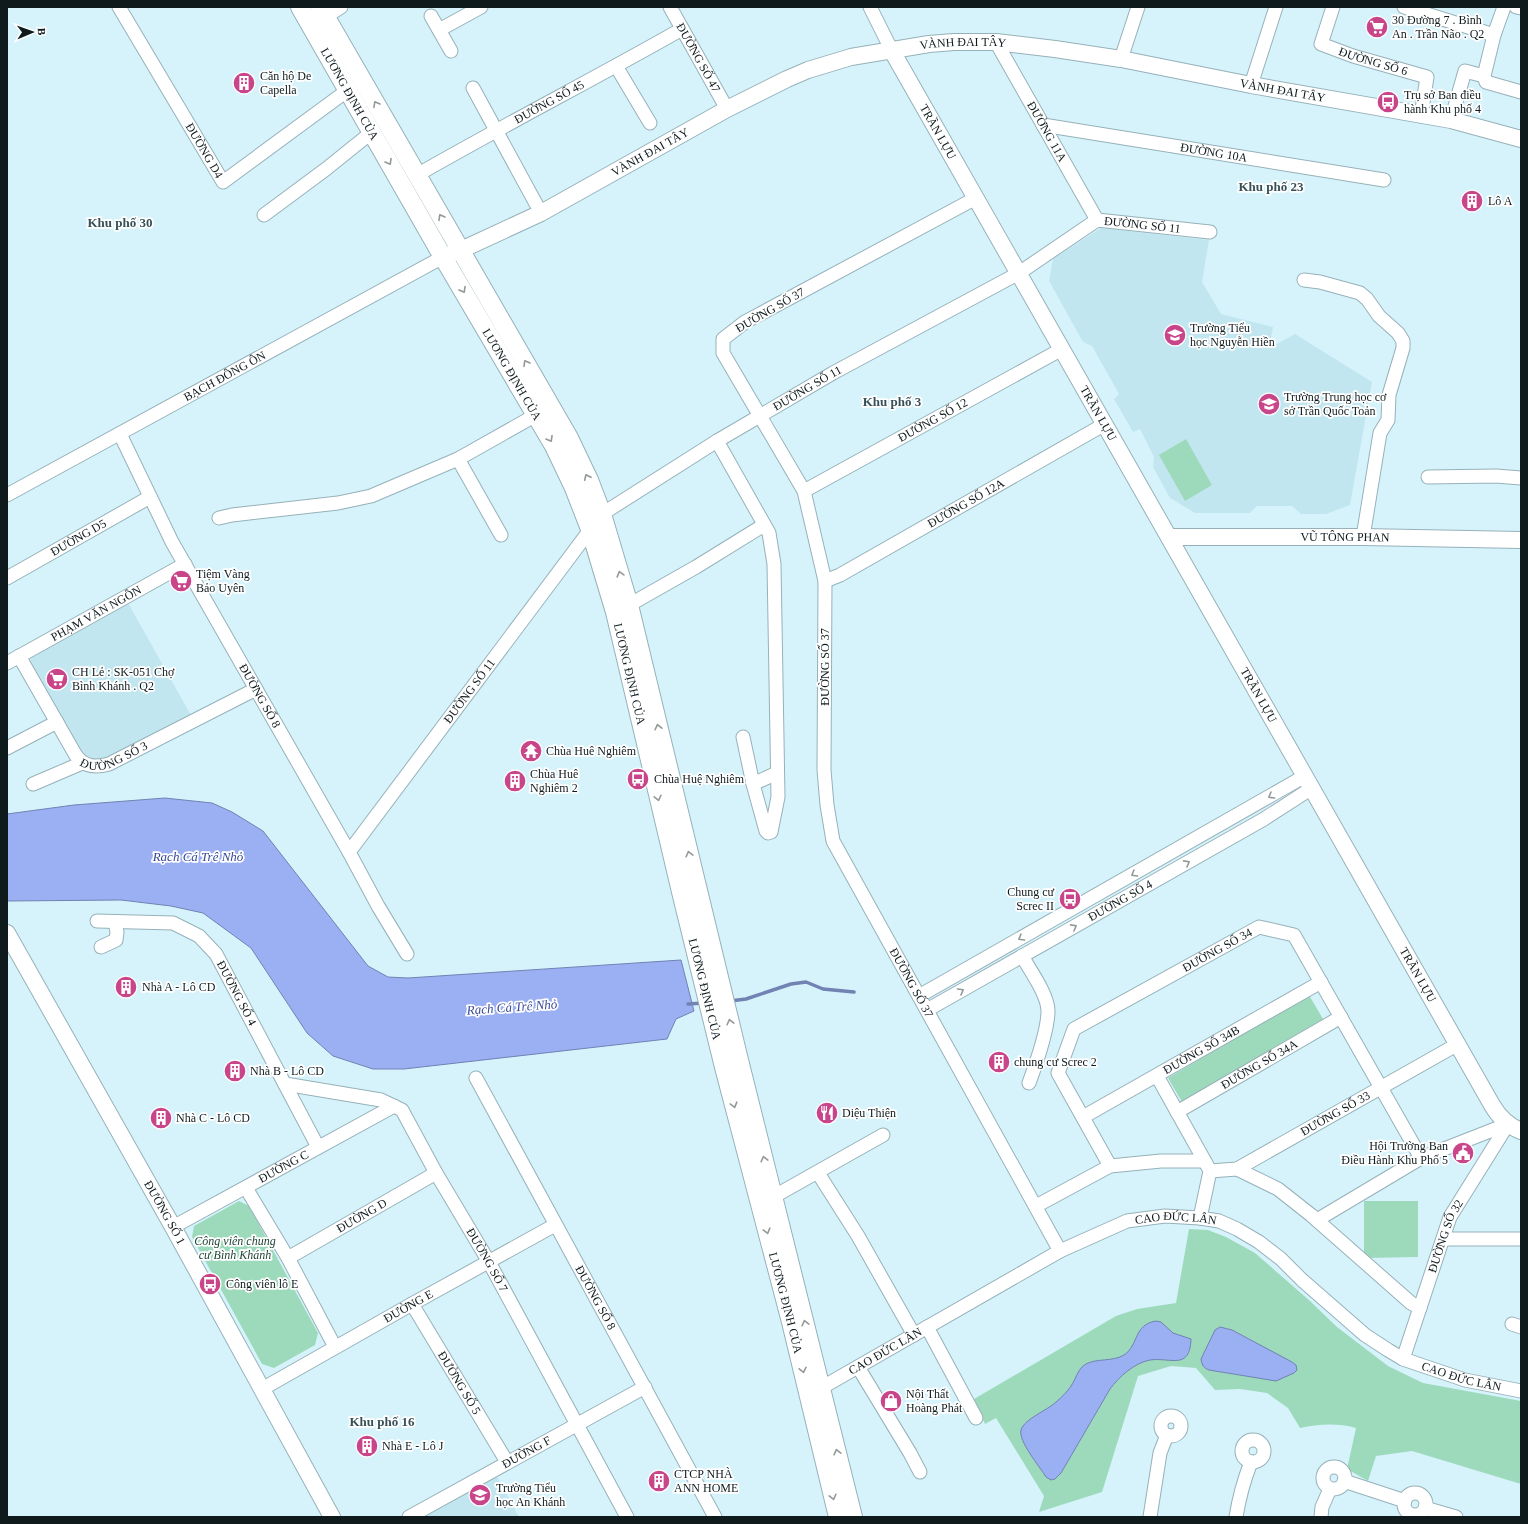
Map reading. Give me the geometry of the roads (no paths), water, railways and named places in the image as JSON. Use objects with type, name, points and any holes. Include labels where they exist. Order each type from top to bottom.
[{"type":"main road","name":"LƯƠNG ĐỊNH CỦA","points":[[300,7],[319,17],[417,175],[569,438],[589,480],[602,514],[629,605],[690,894]]},
{"type":"main road","name":"LƯƠNG ĐỊNH CỦA","points":[[319,17],[348,90],[443,257],[554,446],[574,488],[590,530],[615,612],[690,894],[732,1064],[791,1322],[838,1517]]},
{"type":"main road","name":"LƯƠNG ĐỊNH CỦA","points":[[732,1064],[774,1197],[853,1517]]},
{"type":"street","name":"ĐƯỜNG D4","points":[[119,7],[223,182],[348,90]]},
{"type":"street","points":[[319,17],[341,7]]},
{"type":"street","points":[[439,30],[482,7]]},
{"type":"street","name":"ĐƯỜNG SỐ 47","points":[[670,7],[727,109]]},
{"type":"street","points":[[870,7],[892,51]]},
{"type":"street","points":[[1121,59],[1138,7]]},
{"type":"street","points":[[1251,84],[1276,7]]},
{"type":"street","name":"ĐƯỜNG SỐ 6","points":[[1333,7],[1321,44],[1353,56],[1427,77],[1421,116]]},
{"type":"street","points":[[1404,7],[1494,35]]},
{"type":"street","points":[[1504,7],[1494,35],[1484,76],[1486,82],[1521,92]]},
{"type":"street","points":[[1516,7],[1521,8]]},
{"type":"street","points":[[431,16],[451,51]]},
{"type":"street","name":"ĐƯỜNG SỐ 45","points":[[417,175],[496,130],[682,29]]},
{"type":"street","name":"VÀNH ĐAI TÂY","points":[[443,257],[541,212],[727,109],[808,70],[857,56],[930,44],[954,42],[996,42],[1055,48],[1121,59],[1421,116],[1451,120],[1521,139]]},
{"type":"street","name":"ĐƯỜNG 11A","points":[[996,42],[1097,220]]},
{"type":"street","name":"TRẦN LỰU","points":[[892,51],[1496,1112],[1514,1128]]},
{"type":"street","points":[[616,66],[650,123]]},
{"type":"street","points":[[1451,120],[1464,71],[1484,76]]},
{"type":"street","points":[[473,88],[541,212]]},
{"type":"street","name":"ĐƯỜNG 10A","points":[[1043,125],[1384,180]]},
{"type":"street","points":[[264,215],[326,169],[372,132]]},
{"type":"street","name":"ĐƯỜNG SỐ 37","points":[[976,198],[745,322],[723,339],[722,353],[804,492],[825,581],[824,770],[827,805],[833,841],[1060,1251]]},
{"type":"street","name":"ĐƯỜNG SỐ 11","points":[[349,852],[602,514],[717,441],[833,373],[1019,273],[1097,220],[1210,232]]},
{"type":"street","name":"BẠCH ĐÔNG ÔN","points":[[7,495],[443,257]]},
{"type":"street","points":[[1304,280],[1320,282],[1360,293],[1367,299],[1379,316],[1398,333],[1403,341],[1403,348],[1389,395],[1388,420],[1380,433],[1363,537]]},
{"type":"street","name":"ĐƯỜNG SỐ 12","points":[[804,492],[1062,349]]},
{"type":"street","points":[[219,518],[232,515],[338,503],[371,496],[458,459],[536,415]]},
{"type":"street","name":"ĐƯỜNG SỐ 12A","points":[[825,581],[840,574],[1105,424]]},
{"type":"street","name":"ĐƯỜNG SỐ 8","points":[[120,434],[172,542],[349,852],[378,906],[407,954]]},
{"type":"street","points":[[717,441],[769,533],[774,564],[778,797],[770,833],[766,831],[753,784],[743,737]]},
{"type":"street","points":[[458,459],[501,535]]},
{"type":"street","points":[[1428,477],[1496,476],[1521,478]]},
{"type":"street","name":"ĐƯỜNG D5","points":[[7,578],[150,497]]},
{"type":"street","points":[[629,605],[696,567],[764,525]]},
{"type":"street","name":"VŨ TÔNG PHAN","points":[[1169,537],[1363,537],[1521,540]]},
{"type":"street","name":"PHẠM VĂN NGÔN","points":[[7,663],[185,564]]},
{"type":"street","name":"ĐƯỜNG SỐ 3","points":[[19,656],[75,754],[82,763],[95,767],[108,764],[256,689]]},
{"type":"street","points":[[7,748],[57,722]]},
{"type":"street","points":[[33,784],[82,763]]},
{"type":"street","points":[[753,784],[778,773]]},
{"type":"street","name":"ĐƯỜNG SỐ 4","points":[[927,1010],[1264,818],[1309,782]]},
{"type":"street","name":"ĐƯỜNG SỐ 4","points":[[919,996],[1309,782]]},
{"type":"street","name":"ĐƯỜNG SỐ 4","points":[[97,921],[174,923],[199,936],[216,954],[318,1147]]},
{"type":"street","points":[[101,947],[116,940],[117,932],[115,922]]},
{"type":"street","name":"ĐƯỜNG SỐ 34","points":[[1110,1166],[1058,1073],[1074,1029],[1259,927],[1294,936],[1422,1158]]},
{"type":"street","name":"ĐƯỜNG SỐ 1","points":[[7,933],[172,1227],[332,1517]]},
{"type":"street","points":[[1022,956],[1044,996],[1048,1011],[1046,1028],[1029,1083]]},
{"type":"street","name":"ĐƯỜNG SỐ 34B","points":[[1082,1118],[1321,982]]},
{"type":"street","name":"ĐƯỜNG SỐ 34A","points":[[1177,1112],[1341,1017]]},
{"type":"street","name":"ĐƯỜNG SỐ 33","points":[[1110,1166],[1161,1161],[1238,1169],[1458,1044]]},
{"type":"street","points":[[1157,1076],[1207,1166],[1200,1218]]},
{"type":"street","name":"ĐƯỜNG SỐ 8","points":[[476,1078],[715,1517]]},
{"type":"street","name":"ĐƯỜNG SỐ 7","points":[[285,1084],[381,1100],[402,1110],[436,1173],[489,1262],[627,1517]]},
{"type":"street","name":"ĐƯỜNG C","points":[[172,1227],[394,1106]]},
{"type":"street","points":[[1317,1220],[1422,1158],[1514,1128]]},
{"type":"street","name":"ĐƯỜNG SỐ 32","points":[[1403,1358],[1450,1217],[1514,1128]]},
{"type":"street","points":[[774,1197],[884,1135]]},
{"type":"street","points":[[1036,1206],[1110,1166]]},
{"type":"street","points":[[1238,1169],[1278,1189],[1317,1220],[1411,1303],[1420,1308]]},
{"type":"street","name":"ĐƯỜNG D","points":[[288,1258],[436,1173]]},
{"type":"street","points":[[818,1173],[858,1236],[914,1335]]},
{"type":"street","points":[[246,1188],[288,1258],[335,1347]]},
{"type":"street","name":"CAO ĐỨC LÂN","points":[[821,1388],[1060,1251],[1127,1221],[1165,1216],[1200,1218],[1219,1221],[1237,1229],[1259,1242],[1281,1259],[1302,1280],[1365,1334],[1388,1350],[1403,1358],[1465,1380],[1521,1391]]},
{"type":"street","name":"ĐƯỜNG E","points":[[262,1389],[555,1225]]},
{"type":"street","points":[[1443,1239],[1521,1239]]},
{"type":"street","name":"ĐƯỜNG SỐ 5","points":[[412,1304],[507,1462]]},
{"type":"street","points":[[1521,1324],[1512,1324],[1521,1327]]},
{"type":"street","points":[[927,1327],[976,1418]]},
{"type":"street","points":[[858,1367],[920,1472]]},
{"type":"street","name":"ĐƯỜNG F","points":[[409,1517],[644,1387]]},
{"type":"street","points":[[1150,1517],[1160,1453],[1167,1435]]},
{"type":"street","points":[[1236,1517],[1244,1478],[1251,1462]]},
{"type":"street","points":[[1335,1467],[1339,1468],[1344,1474],[1344,1481],[1343,1485],[1337,1489],[1330,1489],[1324,1484],[1322,1477],[1328,1468],[1335,1467]]},
{"type":"street","points":[[1344,1481],[1404,1501]]},
{"type":"street","points":[[1321,1517],[1322,1506],[1330,1489]]},
{"type":"street","points":[[1418,1494],[1424,1498],[1425,1508],[1421,1513],[1410,1516],[1405,1509],[1404,1501],[1408,1496],[1418,1494]]},
{"type":"street","points":[[1425,1508],[1456,1517]]},
{"type":"water","name":"Rạch Cá Trê Nhỏ","points":[[165,798],[212,803],[232,812],[263,831],[368,966],[388,977],[408,978],[681,960],[694,1011],[676,1019],[667,1039],[404,1069],[373,1069],[333,1056],[307,1033],[251,948],[203,913],[171,906],[121,900],[7,901],[7,814],[74,805]]},
{"type":"water","points":[[1156,1321],[1161,1322],[1173,1333],[1191,1339],[1190,1349],[1187,1355],[1183,1359],[1178,1360],[1150,1360],[1138,1364],[1122,1375],[1110,1389],[1061,1473],[1055,1479],[1051,1480],[1046,1477],[1023,1441],[1021,1430],[1023,1426],[1031,1418],[1052,1405],[1068,1390],[1083,1366],[1090,1362],[1115,1359],[1124,1355],[1129,1351],[1143,1327]]},
{"type":"water","points":[[1220,1327],[1232,1330],[1292,1362],[1296,1365],[1297,1370],[1294,1373],[1276,1381],[1209,1370],[1203,1365],[1201,1359],[1215,1330]]},
{"type":"waterway","name":"Rạch Cá Trê Nhỏ","points":[[730,1001],[746,999],[791,984],[806,982],[823,989],[854,992]]},
{"type":"waterway","name":"Rạch Cá Trê Nhỏ","points":[[688,1004],[704,1003]]},
{"type":"place","name":"30 Đường 7 . Bình An . Trần Não . Q2","points":[[1377,27]]},
{"type":"place","name":"Căn hộ De Capella","points":[[244,83]]},
{"type":"place","name":"Trụ sở Ban điều hành Khu phố 4","points":[[1388,102]]},
{"type":"place","name":"Lô A","points":[[1472,201]]},
{"type":"place","name":"Trường Tiểu học Nguyễn Hiền","points":[[1175,335]]},
{"type":"place","name":"Trường Trung học cơ sở Trần Quốc Toản","points":[[1269,404]]},
{"type":"place","name":"Tiệm Vàng Bảo Uyên","points":[[181,581]]},
{"type":"place","name":"CH Lẻ : SK-051 Chợ Bình Khánh . Q2","points":[[57,679]]},
{"type":"place","name":"Chùa Huê Nghiêm","points":[[531,751]]},
{"type":"place","name":"Chùa Huệ Nghiêm","points":[[638,779]]},
{"type":"place","name":"Chùa Huê Nghiêm 2","points":[[515,781]]},
{"type":"place","name":"Chung cư Screc II","points":[[1070,899]]},
{"type":"place","name":"Nhà A - Lô CD","points":[[126,987]]},
{"type":"place","name":"chung cư Screc 2","points":[[999,1062]]},
{"type":"place","name":"Nhà B - Lô CD","points":[[235,1071]]},
{"type":"place","name":"Diệu Thiện","points":[[827,1113]]},
{"type":"place","name":"Nhà C - Lô CD","points":[[161,1118]]},
{"type":"place","name":"Hội Trường Ban Điều Hành Khu Phố 5","points":[[1463,1153]]},
{"type":"place","name":"Công viên lô E","points":[[210,1284]]},
{"type":"place","name":"Nội Thất Hoàng Phát","points":[[891,1401]]},
{"type":"place","name":"Nhà E - Lô J","points":[[367,1446]]},
{"type":"place","name":"CTCP NHÀ ANN HOME","points":[[659,1481]]},
{"type":"place","name":"Trường Tiểu học An Khánh","points":[[480,1495]]},
{"type":"district","name":"Khu phố 23","points":[[1271,186]]},
{"type":"district","name":"Khu phố 30","points":[[120,222]]},
{"type":"district","name":"Khu phố 3","points":[[892,401]]},
{"type":"district","name":"Khu phố 16","points":[[382,1421]]},
{"type":"park label","name":"Công viên chung cư Bình Khánh","points":[[235,1248]]}]
